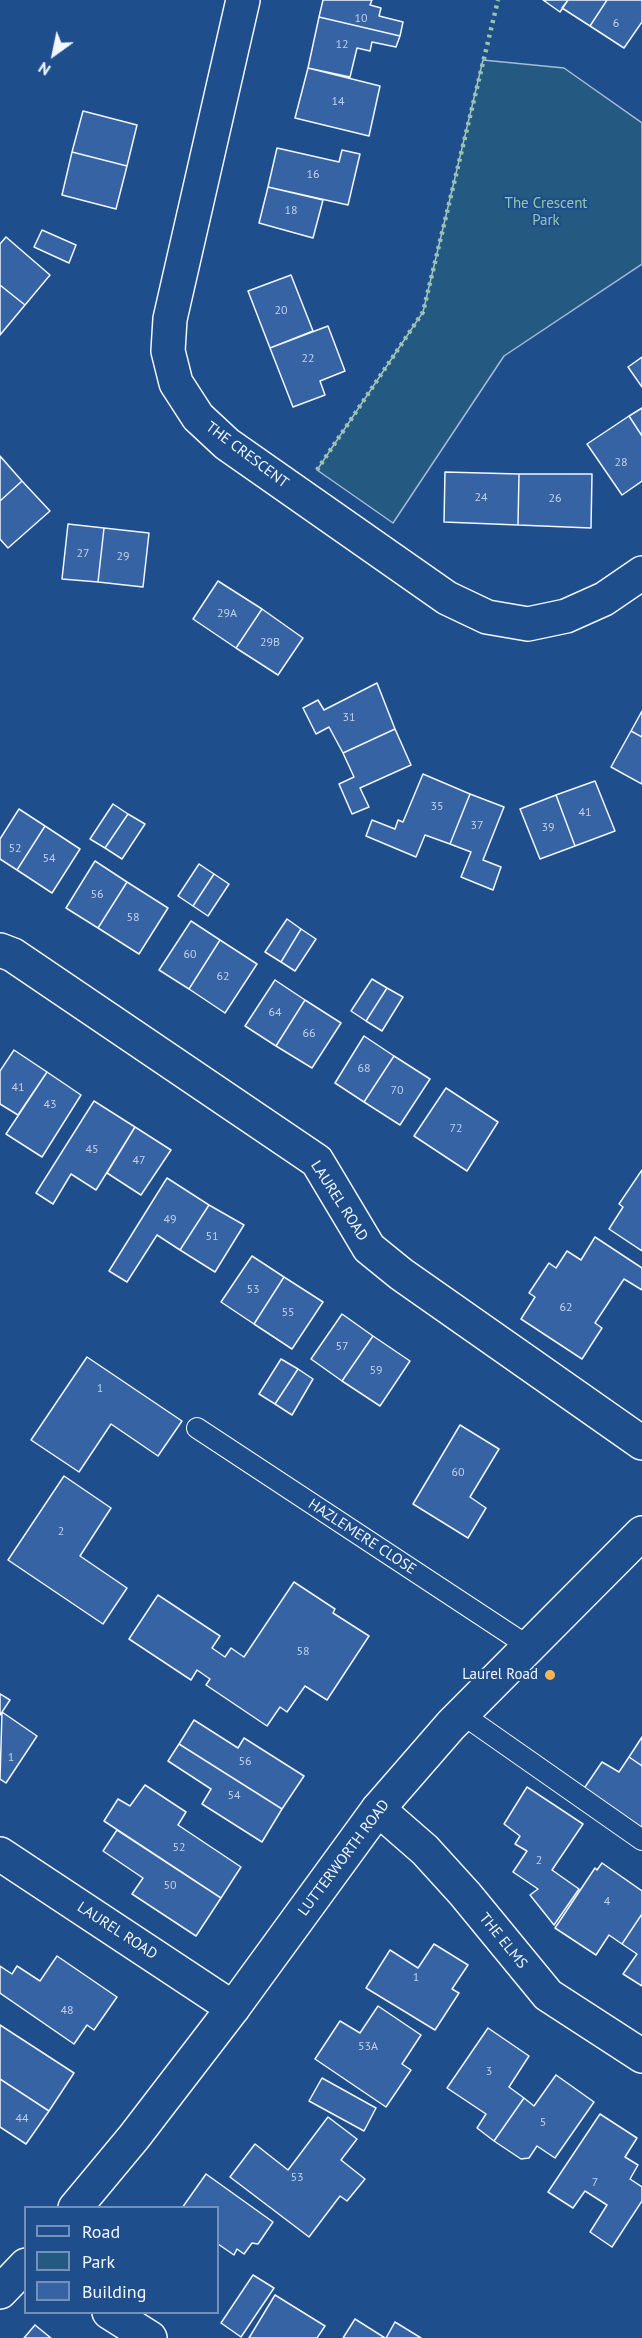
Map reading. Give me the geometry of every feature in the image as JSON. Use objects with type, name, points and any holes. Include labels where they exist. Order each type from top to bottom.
[{"type":"street","name":"THE CRESCENT","points":[[243,0],[170,319],[168,351],[176,383],[198,417],[227,444],[447,598],[487,617],[528,624],[566,616],[604,599],[642,573]]},
{"type":"street","name":"LAUREL ROAD","points":[[0,950],[13,955],[317,1161],[369,1248],[401,1274],[642,1443]]},
{"type":"street","name":"LUTTERWORTH ROAD","points":[[77,2206],[134,2137],[233,2008],[378,1809],[462,1714],[642,1533]]},
{"type":"street","name":"THE ELMS","points":[[378,1809],[425,1850],[465,1894],[548,1995],[642,2056]]},
{"type":"street","name":"LAUREL ROAD","points":[[0,1854],[233,2008]]},
{"type":"street","points":[[0,2292],[24,2267]]},
{"type":"street","points":[[111,2314],[150,2338]]},
{"type":"lane","name":"HAZLEMERE CLOSE","points":[[197,1428],[528,1646]]},
{"type":"lane","points":[[462,1714],[642,1840]]},
{"type":"green space","name":"The Crescent Park","points":[[483,60],[564,68],[642,123],[642,264],[504,356],[393,523],[317,470],[423,312]]},
{"type":"building","points":[[323,0],[372,0],[370,5],[381,8],[379,16],[403,22],[400,36],[319,17]]},
{"type":"building","points":[[543,0],[568,0],[560,12]]},
{"type":"building","points":[[568,0],[607,0],[590,26],[562,8]]},
{"type":"building","points":[[607,0],[642,0],[642,22],[624,48],[590,26]]},
{"type":"building","points":[[319,17],[400,36],[396,47],[372,42],[370,51],[357,48],[350,77],[308,68]]},
{"type":"building","points":[[308,68],[380,86],[369,136],[295,118]]},
{"type":"building","points":[[83,111],[137,125],[127,166],[72,152]]},
{"type":"building","points":[[277,148],[339,162],[342,150],[360,154],[348,205],[268,187]]},
{"type":"building","points":[[72,152],[127,166],[116,209],[62,195]]},
{"type":"building","points":[[268,187],[323,200],[313,238],[259,223]]},
{"type":"building","points":[[42,230],[76,245],[69,263],[34,247]]},
{"type":"building","points":[[6,237],[50,275],[25,305],[0,285],[0,244]]},
{"type":"building","points":[[291,275],[313,331],[270,348],[248,291]]},
{"type":"building","points":[[0,285],[25,305],[0,335]]},
{"type":"building","points":[[328,326],[345,371],[320,381],[325,395],[293,407],[270,348]]},
{"type":"building","points":[[642,357],[642,387],[628,367]]},
{"type":"building","points":[[642,408],[642,436],[629,416]]},
{"type":"building","points":[[629,416],[642,436],[642,481],[622,495],[587,444]]},
{"type":"building","points":[[0,456],[22,481],[0,501]]},
{"type":"building","points":[[445,472],[519,474],[518,525],[444,522]]},
{"type":"building","points":[[519,474],[592,474],[591,528],[518,525]]},
{"type":"building","points":[[22,481],[50,511],[8,548],[0,539],[0,501]]},
{"type":"building","points":[[68,524],[104,528],[98,582],[62,579]]},
{"type":"building","points":[[104,528],[149,533],[143,587],[98,582]]},
{"type":"building","points":[[218,581],[262,609],[236,648],[193,619]]},
{"type":"building","points":[[262,609],[303,638],[278,675],[236,648]]},
{"type":"building","points":[[377,683],[395,729],[343,753],[329,727],[316,734],[303,708],[318,700],[324,710]]},
{"type":"building","points":[[642,711],[642,737],[631,731]]},
{"type":"building","points":[[395,729],[411,765],[360,788],[369,807],[352,814],[339,784],[354,777],[343,753]]},
{"type":"building","points":[[631,731],[642,737],[642,784],[611,767]]},
{"type":"building","points":[[423,774],[470,794],[450,844],[425,835],[416,857],[366,836],[372,820],[395,829],[398,820],[403,822]]},
{"type":"building","points":[[595,781],[615,831],[575,846],[556,795]]},
{"type":"building","points":[[470,794],[504,807],[483,860],[501,867],[493,890],[461,877],[471,852],[450,844]]},
{"type":"building","points":[[556,795],[575,846],[540,859],[520,809]]},
{"type":"building","points":[[113,804],[128,814],[105,848],[90,839]]},
{"type":"building","points":[[19,809],[45,826],[17,870],[0,859],[0,839]]},
{"type":"building","points":[[128,814],[145,824],[122,859],[105,848]]},
{"type":"building","points":[[45,826],[80,849],[52,893],[17,870]]},
{"type":"building","points":[[95,861],[127,882],[98,928],[66,908]]},
{"type":"building","points":[[199,864],[214,874],[193,906],[178,896]]},
{"type":"building","points":[[214,874],[229,884],[208,916],[193,906]]},
{"type":"building","points":[[127,882],[168,908],[139,954],[98,928]]},
{"type":"building","points":[[287,919],[301,929],[281,962],[265,952]]},
{"type":"building","points":[[191,921],[220,940],[189,989],[159,970]]},
{"type":"building","points":[[301,929],[316,939],[295,971],[281,962]]},
{"type":"building","points":[[220,940],[257,964],[225,1013],[189,989]]},
{"type":"building","points":[[372,979],[387,988],[366,1021],[351,1011]]},
{"type":"building","points":[[275,980],[305,1000],[276,1046],[245,1026]]},
{"type":"building","points":[[387,988],[403,997],[382,1031],[366,1021]]},
{"type":"building","points":[[305,1000],[341,1023],[312,1068],[276,1046]]},
{"type":"building","points":[[364,1036],[394,1056],[364,1102],[335,1083]]},
{"type":"building","points":[[14,1050],[47,1072],[18,1115],[0,1104],[0,1071]]},
{"type":"building","points":[[394,1056],[430,1079],[400,1125],[364,1102]]},
{"type":"building","points":[[47,1072],[81,1095],[42,1157],[6,1134]]},
{"type":"building","points":[[446,1088],[498,1122],[467,1171],[414,1136]]},
{"type":"building","points":[[94,1101],[135,1127],[96,1190],[71,1174],[53,1204],[36,1193]]},
{"type":"building","points":[[135,1127],[171,1150],[141,1195],[107,1173]]},
{"type":"building","points":[[642,1170],[642,1251],[609,1229],[623,1207],[619,1204]]},
{"type":"building","points":[[167,1178],[209,1205],[180,1250],[157,1235],[127,1282],[109,1271]]},
{"type":"building","points":[[209,1205],[244,1225],[215,1272],[180,1250]]},
{"type":"building","points":[[595,1237],[642,1268],[642,1290],[624,1279],[595,1323],[602,1328],[582,1359],[521,1319],[535,1297],[529,1293],[549,1263],[556,1268],[567,1251],[581,1260]]},
{"type":"building","points":[[252,1256],[284,1277],[254,1324],[221,1302]]},
{"type":"building","points":[[284,1277],[323,1302],[292,1349],[254,1324]]},
{"type":"building","points":[[342,1314],[373,1336],[342,1381],[311,1359]]},
{"type":"building","points":[[373,1336],[410,1361],[380,1406],[342,1381]]},
{"type":"building","points":[[87,1357],[182,1421],[158,1456],[111,1424],[79,1472],[31,1440]]},
{"type":"building","points":[[281,1359],[298,1369],[275,1404],[259,1394]]},
{"type":"building","points":[[298,1369],[313,1379],[292,1415],[275,1404]]},
{"type":"building","points":[[460,1425],[499,1449],[470,1497],[486,1508],[468,1538],[413,1504]]},
{"type":"building","points":[[64,1476],[111,1508],[80,1556],[127,1588],[103,1624],[8,1560]]},
{"type":"building","points":[[294,1582],[335,1609],[333,1613],[369,1636],[327,1700],[305,1686],[287,1712],[280,1707],[267,1726],[206,1685],[210,1679],[197,1670],[191,1680],[129,1639],[158,1595],[220,1636],[212,1648],[225,1657],[231,1648],[244,1657]]},
{"type":"building","points":[[0,1694],[10,1700],[0,1715]]},
{"type":"building","points":[[2,1712],[37,1736],[6,1783],[0,1779]]},
{"type":"building","points":[[194,1720],[238,1748],[244,1738],[304,1776],[282,1809],[179,1744]]},
{"type":"building","points":[[642,1737],[642,1766],[629,1757]]},
{"type":"building","points":[[179,1744],[282,1809],[262,1842],[202,1804],[211,1789],[168,1761]]},
{"type":"building","points":[[629,1757],[642,1766],[642,1830],[583,1790],[602,1762],[619,1772]]},
{"type":"building","points":[[145,1785],[186,1812],[178,1825],[241,1867],[221,1898],[104,1821],[118,1799],[130,1806]]},
{"type":"building","points":[[527,1787],[583,1824],[552,1870],[579,1889],[554,1925],[530,1895],[538,1889],[513,1872],[527,1851],[515,1844],[520,1836],[504,1824]]},
{"type":"building","points":[[117,1830],[221,1898],[196,1936],[132,1894],[143,1878],[103,1851]]},
{"type":"building","points":[[602,1863],[642,1891],[642,1914],[622,1944],[609,1935],[596,1955],[555,1928],[595,1868],[597,1870]]},
{"type":"building","points":[[642,1914],[642,1986],[623,1974],[637,1954],[622,1944]]},
{"type":"building","points":[[434,1944],[468,1965],[452,1989],[459,1993],[435,2030],[366,1988],[390,1950],[418,1968]]},
{"type":"building","points":[[57,1956],[117,1997],[94,2030],[87,2025],[74,2044],[0,1993],[0,1966],[12,1974],[17,1966],[40,1981]]},
{"type":"building","points":[[378,2006],[421,2035],[402,2064],[411,2070],[386,2107],[315,2059],[340,2021],[360,2033]]},
{"type":"building","points":[[0,2025],[74,2073],[49,2111],[0,2079]]},
{"type":"building","points":[[488,2028],[529,2056],[509,2087],[524,2098],[494,2141],[477,2128],[486,2114],[447,2088]]},
{"type":"building","points":[[556,2075],[594,2102],[555,2158],[537,2146],[529,2158],[521,2159],[494,2141],[524,2098],[534,2106]]},
{"type":"building","points":[[322,2078],[376,2108],[364,2131],[309,2101]]},
{"type":"building","points":[[0,2079],[49,2111],[26,2144],[0,2127]]},
{"type":"building","points":[[600,2114],[637,2138],[625,2157],[638,2165],[630,2179],[642,2187],[642,2201],[612,2247],[590,2232],[607,2205],[585,2191],[573,2208],[548,2192]]},
{"type":"building","points":[[328,2117],[357,2139],[341,2160],[365,2179],[347,2201],[340,2196],[309,2237],[230,2177],[255,2144],[288,2170]]},
{"type":"building","points":[[206,2174],[273,2222],[258,2244],[252,2243],[244,2254],[237,2249],[234,2255],[219,2245],[219,2206],[183,2206]]},
{"type":"building","points":[[253,2275],[274,2288],[241,2337],[221,2323]]},
{"type":"building","points":[[275,2295],[325,2326],[317,2338],[249,2338]]},
{"type":"building","points":[[355,2319],[385,2338],[343,2338]]},
{"type":"building","points":[[395,2322],[421,2338],[386,2338]]},
{"type":"building","points":[[35,2325],[51,2338],[24,2338]]},
{"type":"hedge","points":[[317,470],[423,312],[498,0]]},
{"type":"place","name":"Laurel Road","points":[[550,1675]]}]
